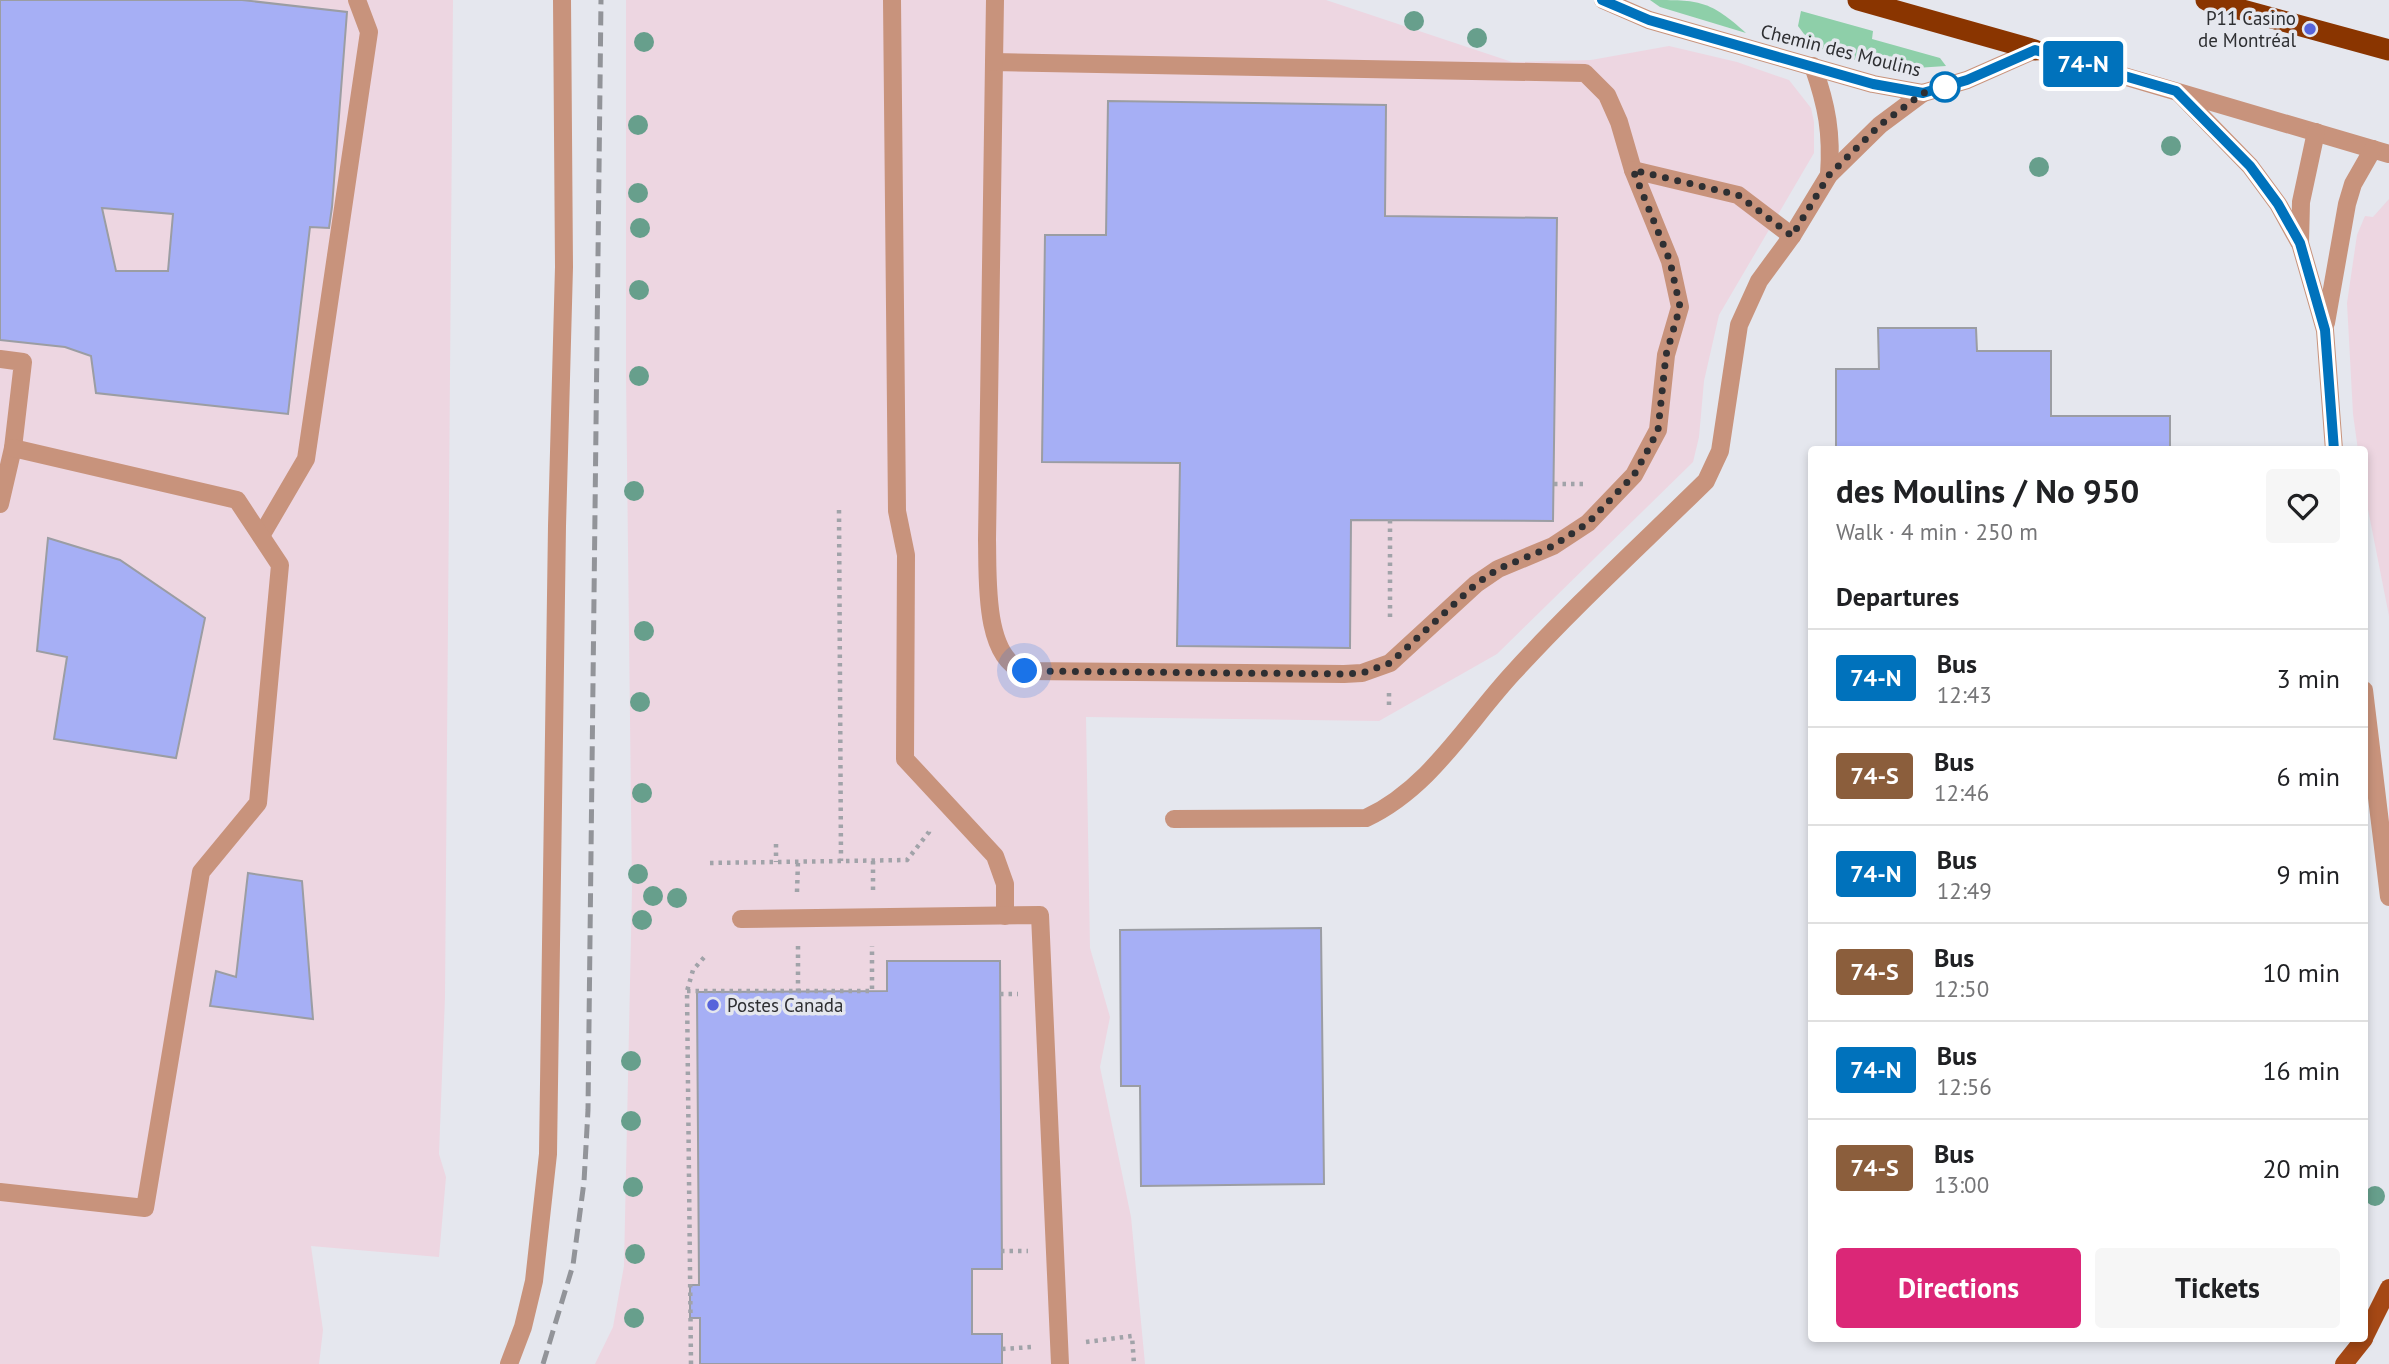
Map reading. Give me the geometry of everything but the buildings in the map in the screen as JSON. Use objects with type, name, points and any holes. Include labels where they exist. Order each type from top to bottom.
[{"type":"highway","points":[[1858,0],[2035,50]]},
{"type":"highway","points":[[2206,0],[2389,50]]},
{"type":"main road","points":[[2368,1330],[2389,1288]]},
{"type":"main road","points":[[2344,1364],[2361,1342]]},
{"type":"street","points":[[261,536],[306,459],[369,32],[357,0]]},
{"type":"street","points":[[509,1364],[523,1327],[534,1281],[543,1219],[548,1154],[557,526],[564,267],[562,0]]},
{"type":"street","points":[[892,0],[897,511],[906,555],[904,745],[907,762],[1000,864],[1004,884],[1004,916]]},
{"type":"street","points":[[994,62],[1586,74],[1607,95],[1619,122],[1633,170],[1670,261],[1680,307],[1666,355],[1658,430],[1634,475],[1588,523],[1553,546],[1498,569],[1476,584],[1401,656],[1362,673],[1025,671],[1009,663],[995,636],[989,590],[987,517],[994,62],[995,0]]},
{"type":"street","name":"Chemin des Moulins","points":[[1603,0],[1649,20],[1873,84],[1923,93],[1967,80],[2035,50]]},
{"type":"street","points":[[2035,50],[2381,151],[2353,184],[2347,204],[2325,330]]},
{"type":"street","points":[[1813,66],[1827,110],[1832,139],[1829,175]]},
{"type":"street","points":[[2176,91],[2250,166],[2278,204],[2300,243],[2325,330],[2333,446]]},
{"type":"street","points":[[1174,819],[1366,818],[1392,806],[1421,781],[1513,672],[1706,481],[1720,451],[1739,325],[1759,282],[1792,236],[1829,175],[1880,125],[1923,93]]},
{"type":"street","points":[[2300,243],[2301,202],[2316,132]]},
{"type":"street","points":[[1633,170],[1738,195],[1792,236]]},
{"type":"street","points":[[0,359],[23,362],[13,448],[0,505]]},
{"type":"street","points":[[0,1192],[145,1208],[201,872],[258,803],[280,565],[237,499],[13,448]]},
{"type":"street","points":[[2368,723],[2389,897]]},
{"type":"street","points":[[741,919],[1040,915],[1060,1364]]},
{"type":"path","points":[[1554,484],[1595,485]]},
{"type":"path","points":[[839,510],[841,861]]},
{"type":"path","points":[[1390,520],[1390,621]]},
{"type":"path","points":[[1389,705],[1390,691]]},
{"type":"path","points":[[710,863],[907,860],[929,832],[927,784]]},
{"type":"path","points":[[776,844],[776,862]]},
{"type":"path","points":[[691,1364],[687,991],[693,970],[707,954]]},
{"type":"path","points":[[687,991],[872,991]]},
{"type":"shaded area","points":[[0,0],[453,0],[445,997],[439,1154],[446,1177],[439,1257],[311,1246],[323,1330],[319,1364],[0,1364]]},
{"type":"shaded area","points":[[626,0],[1326,0],[1512,62],[1591,60],[1669,46],[1737,62],[1789,80],[1811,108],[1814,153],[1719,315],[1704,381],[1699,437],[1693,462],[1497,654],[1379,721],[1086,717],[1090,948],[1110,1017],[1100,1067],[1131,1217],[1145,1364],[595,1364],[613,1327],[624,1266],[632,889],[626,378]]},
{"type":"shaded area","points":[[2389,199],[2389,616],[2368,509],[2368,446],[2357,446],[2353,414],[2347,303],[2357,235],[2365,216],[2373,217]]},
{"type":"green space","points":[[1650,0],[1703,4],[1722,14],[1746,33],[1660,7]]},
{"type":"green space","points":[[1801,11],[1873,31],[1872,39],[1940,58],[1946,66],[1886,70],[1813,46],[1798,26]]},
{"type":"railway","points":[[543,1364],[573,1265],[584,1182],[588,1110],[601,0]]},
{"type":"bus line","name":"74-N","points":[[1602,0],[1649,20],[1873,84],[1923,93],[1967,80],[2035,50],[2176,91],[2250,166],[2278,204],[2300,243],[2325,330],[2334,446]]},
{"type":"place","name":"P11 Casino de Montréal","points":[[2310,29]]},
{"type":"place","name":"Postes Canada","points":[[713,1005]]},
{"type":"route","points":[[1025,671],[1344,674],[1362,673],[1390,663],[1401,656],[1476,584],[1519,558],[1553,546],[1588,523],[1634,475],[1658,430],[1666,355],[1680,307],[1670,261],[1633,170],[1738,195],[1792,236],[1829,175],[1880,125],[1923,93],[1945,87]]}]
